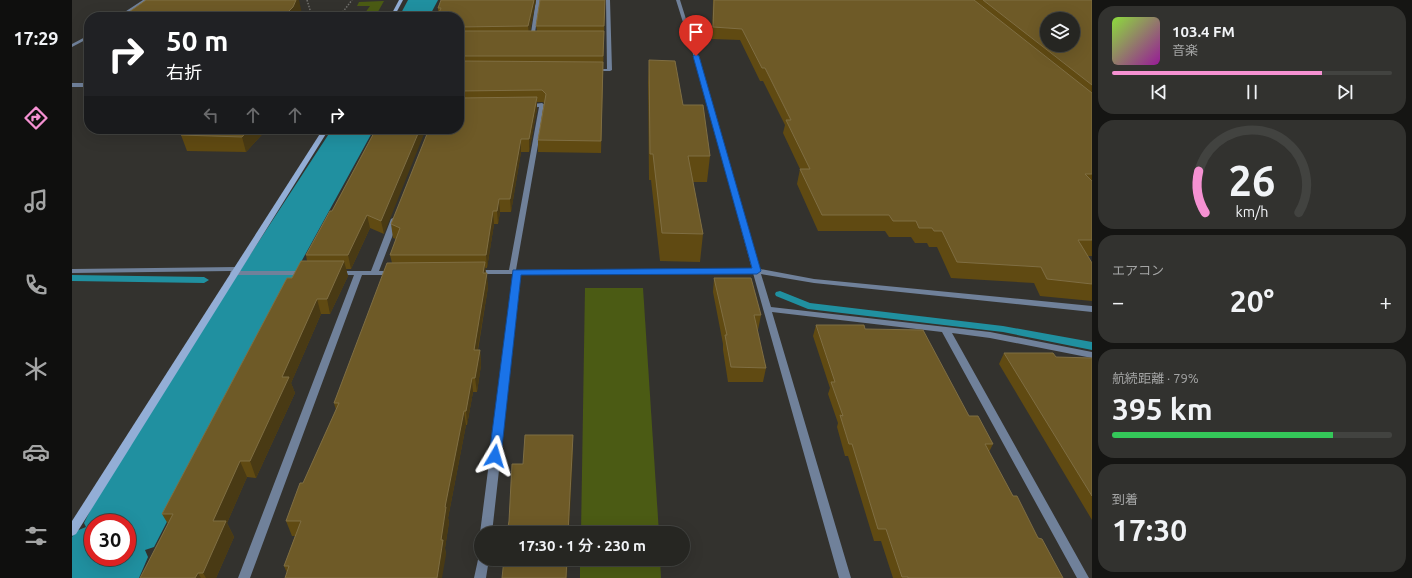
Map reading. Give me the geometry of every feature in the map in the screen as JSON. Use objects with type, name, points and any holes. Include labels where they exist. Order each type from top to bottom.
[{"type":"street","points":[[127,12],[146,0]]},
{"type":"street","points":[[395,12],[401,0]]},
{"type":"street","points":[[532,39],[538,0]]},
{"type":"street","points":[[587,70],[610,70],[608,0]]},
{"type":"street","points":[[678,0],[700,70],[845,578]]},
{"type":"street","points":[[602,38],[610,38]]},
{"type":"street","points":[[72,46],[84,39]]},
{"type":"street","points":[[524,39],[539,39]]},
{"type":"street","points":[[72,85],[84,85]]},
{"type":"street","points":[[487,526],[514,272],[542,106],[520,106]]},
{"type":"street","points":[[72,531],[323,134]]},
{"type":"street","points":[[374,273],[397,215]]},
{"type":"street","points":[[72,271],[235,271],[251,273],[316,273]]},
{"type":"street","points":[[466,272],[757,271],[814,280],[1092,309]]},
{"type":"street","points":[[330,273],[405,272]]},
{"type":"street","points":[[244,578],[359,273]]},
{"type":"street","points":[[767,309],[946,331],[990,334],[1092,355]]},
{"type":"street","points":[[946,331],[1083,578]]},
{"type":"street","points":[[480,578],[482,566]]},
{"type":"path","points":[[306,0],[311,12]]},
{"type":"path","points":[[343,12],[352,0]]},
{"type":"green space","points":[[384,1],[378,12],[366,12],[370,6],[357,6],[359,2]]},
{"type":"green space","points":[[585,288],[643,288],[659,526],[581,526]]},
{"type":"green space","points":[[580,566],[660,566],[661,578],[580,578]]},
{"type":"building","points":[[146,0],[296,0],[293,7],[288,12],[129,12]]},
{"type":"building","points":[[441,0],[534,0],[528,26],[464,27],[464,12],[439,12],[441,8],[438,8]]},
{"type":"building","points":[[540,0],[605,0],[604,26],[536,26]]},
{"type":"building","points":[[714,0],[974,0],[1092,93],[1092,174],[1085,174],[1092,181],[1092,240],[1078,240],[1092,263],[1092,284],[1047,279],[1041,267],[957,262],[942,231],[934,231],[932,228],[919,228],[916,221],[893,221],[889,215],[822,215],[800,169],[810,169],[786,120],[791,120],[765,68],[762,68],[742,29],[713,27]]},
{"type":"building","points":[[983,0],[1092,0],[1092,85],[1050,52],[1080,52],[1080,12],[1040,12],[1040,44]]},
{"type":"building","points":[[464,31],[604,31],[603,56],[464,56]]},
{"type":"building","points":[[649,60],[675,61],[683,105],[703,105],[710,156],[688,156],[703,234],[662,233],[653,154],[650,154]]},
{"type":"building","points":[[464,61],[603,62],[601,141],[538,140],[546,94],[542,90],[464,91]]},
{"type":"building","points":[[537,97],[529,139],[521,139],[510,199],[499,199],[497,211],[493,211],[486,255],[390,255],[400,228],[391,224],[427,134],[464,134],[464,98]]},
{"type":"building","points":[[182,134],[245,134],[242,137],[181,135]]},
{"type":"building","points":[[373,134],[418,134],[381,221],[367,215],[348,255],[306,255],[330,211],[332,211]]},
{"type":"building","points":[[301,261],[344,261],[327,299],[317,299],[282,377],[289,377],[250,461],[240,461],[213,521],[226,521],[203,573],[198,573],[195,578],[140,578],[173,514],[162,514],[287,278],[292,278]]},
{"type":"building","points":[[485,262],[483,273],[487,273],[474,350],[480,350],[475,378],[472,378],[466,411],[464,411],[445,507],[441,540],[443,540],[437,578],[285,578],[289,566],[284,566],[301,521],[286,521],[300,483],[303,483],[339,403],[334,403],[387,263]]},
{"type":"building","points":[[714,278],[751,278],[761,315],[754,315],[766,368],[731,367],[725,335],[727,335]]},
{"type":"building","points":[[816,325],[864,325],[865,329],[923,330],[969,416],[978,416],[993,444],[985,444],[1013,496],[1017,496],[1038,538],[1042,539],[1063,578],[902,577],[886,529],[878,529],[852,444],[849,444],[840,415],[843,416],[831,382],[835,382]]},
{"type":"building","points":[[1004,353],[1053,353],[1056,357],[1092,358],[1092,496]]},
{"type":"building","points":[[525,435],[573,435],[568,526],[508,526],[512,464],[523,464]]},
{"type":"building","points":[[503,566],[567,566],[566,578],[502,578]]},
{"type":"waterway","points":[[417,12],[423,0]]},
{"type":"waterway","points":[[130,514],[260,284],[350,134]]},
{"type":"waterway","points":[[72,278],[204,280]]},
{"type":"waterway","points":[[780,294],[808,306],[1003,329],[1092,346]]},
{"type":"waterway","points":[[94,578],[101,566]]},
{"type":"route","points":[[495,456],[517,272],[757,271],[696,56]]}]
